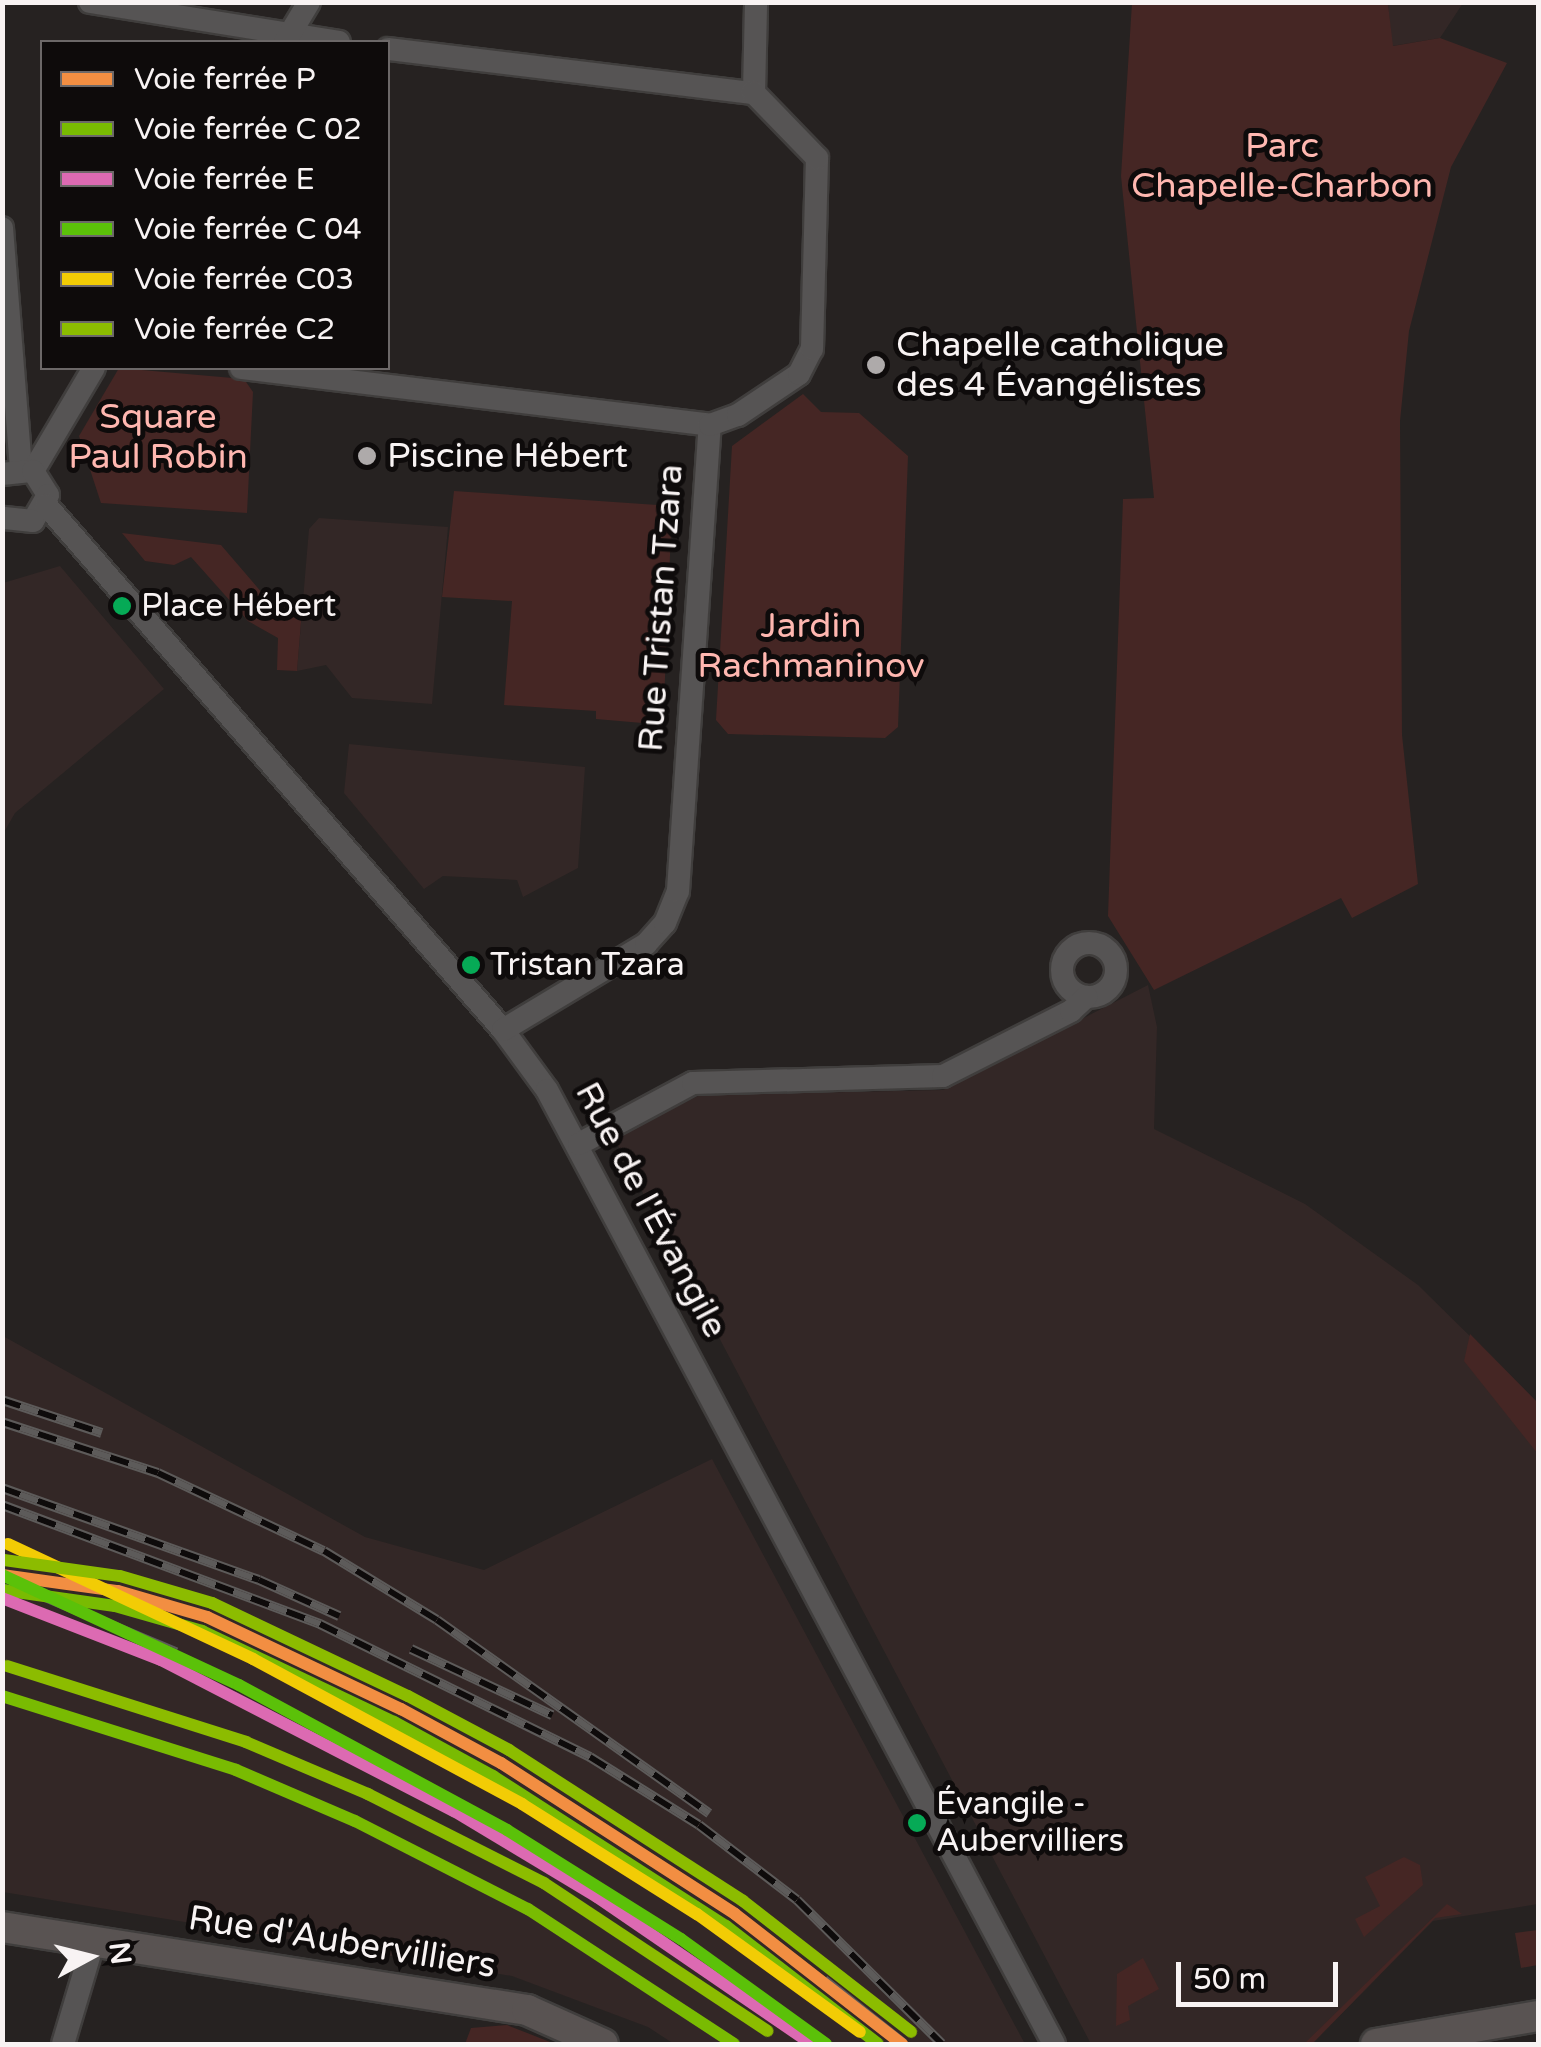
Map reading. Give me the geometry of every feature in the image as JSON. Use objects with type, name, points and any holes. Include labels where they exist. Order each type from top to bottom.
[{"type":"street","points":[[90,2],[288,39],[310,2]]},
{"type":"street","points":[[390,49],[754,93],[756,2]]},
{"type":"street","name":"Rue Tristan Tzara","points":[[503,1030],[646,944],[665,923],[678,890],[710,424],[738,415],[799,374],[812,349],[818,158],[754,93]]},
{"type":"street","points":[[2,228],[19,471]]},
{"type":"street","points":[[19,471],[93,370]]},
{"type":"street","points":[[259,370],[710,424]]},
{"type":"street","points":[[3,520],[24,524],[46,505],[46,486],[19,471]]},
{"type":"street","name":"Rue de l'Évangile","points":[[46,505],[503,1030],[579,1144],[1054,2044]]},
{"type":"street","points":[[579,1144],[692,1082],[942,1076],[1071,1011],[1086,997]]},
{"type":"street","name":"Rue d'Aubervilliers","points":[[2,1927],[527,2010],[569,2037],[604,2044]]},
{"type":"street","points":[[63,2044],[94,1940]]},
{"type":"street","points":[[1376,2044],[1538,2016]]},
{"type":"shaded area","points":[[1372,3],[1463,3],[1440,38],[1392,46],[1388,4]]},
{"type":"shaded area","points":[[319,518],[448,527],[432,704],[352,698],[326,665],[297,671],[309,529]]},
{"type":"shaded area","points":[[60,566],[164,689],[15,813],[3,834],[3,583]]},
{"type":"shaded area","points":[[349,744],[585,767],[578,868],[523,897],[517,880],[443,876],[424,889],[344,793]]},
{"type":"shaded area","points":[[1148,985],[1157,1027],[1154,1129],[1305,1204],[1418,1285],[1538,1403],[1538,1904],[1433,1921],[1312,2044],[1091,2044],[614,1138],[700,1095],[943,1090]]},
{"type":"shaded area","points":[[3,1336],[365,1537],[484,1570],[712,1459],[1025,2044],[674,2044],[648,2027],[512,1976],[3,1892]]},
{"type":"green space","name":"Parc Chapelle-Charbon","points":[[1132,3],[1388,4],[1393,46],[1440,38],[1507,63],[1451,167],[1409,331],[1400,421],[1402,735],[1418,884],[1352,918],[1341,898],[1154,990],[1108,916],[1123,499],[1154,498],[1121,176]]},
{"type":"green space","name":"Square Paul Robin","points":[[118,370],[244,379],[253,392],[247,513],[101,503],[79,436]]},
{"type":"green space","name":"Jardin Rachmaninov","points":[[803,394],[821,412],[859,413],[908,456],[898,727],[885,738],[728,734],[716,720],[732,446]]},
{"type":"green space","points":[[454,491],[672,506],[664,702],[654,724],[596,719],[596,711],[504,705],[512,601],[442,597]]},
{"type":"green space","points":[[122,533],[221,545],[269,601],[302,610],[297,671],[277,670],[278,638],[248,621],[191,557],[174,565],[145,561]]},
{"type":"green space","points":[[1470,1334],[1538,1403],[1538,1454],[1464,1361]]},
{"type":"green space","points":[[1404,1857],[1420,1865],[1423,1885],[1364,1937],[1355,1919],[1380,1906],[1365,1877]]},
{"type":"green space","points":[[1447,1904],[1462,1914],[1435,1918],[1312,2044],[1304,2044]]},
{"type":"green space","points":[[1538,1930],[1538,1965],[1521,1968],[1515,1933]]},
{"type":"green space","points":[[1143,1958],[1159,1989],[1128,2006],[1130,2020],[1116,2026],[1117,1974]]},
{"type":"green space","points":[[507,2025],[550,2044],[465,2044],[471,2028]]},
{"type":"railway","points":[[2,1400],[102,1433]]},
{"type":"railway","points":[[2,1422],[158,1473],[324,1551],[437,1620],[709,1813]]},
{"type":"railway","points":[[2,1488],[259,1580],[339,1616]]},
{"type":"railway","points":[[2,1505],[320,1624],[590,1757],[699,1825],[797,1900],[942,2044]]},
{"type":"railway","points":[[2,1579],[176,1652]]},
{"type":"railway","points":[[411,1649],[552,1715]]},
{"type":"railway","points":[[824,1980],[904,2044]]},
{"type":"rail line","name":"C03","points":[[8,1544],[253,1659],[522,1804],[697,1914],[860,2032]]},
{"type":"rail line","name":"C2","points":[[4,1560],[120,1576],[212,1603],[408,1696],[509,1750],[743,1901],[911,2032]]},
{"type":"rail line","name":"P","points":[[2,1575],[118,1591],[207,1617],[401,1709],[501,1763],[735,1914],[902,2044]]},
{"type":"rail line","name":"E","points":[[2,1598],[161,1660],[454,1811],[597,1897],[812,2044]]},
{"type":"rail line","name":"C2","points":[[7,1666],[246,1742],[368,1794],[544,1883],[768,2031]]},
{"type":"transit line","points":[[2,1575],[239,1685],[507,1830],[681,1939],[826,2044]]},
{"type":"transit line","points":[[2,1590],[115,1606],[202,1631],[394,1722],[493,1776],[726,1926],[878,2044]]},
{"type":"transit line","points":[[2,1696],[236,1770],[355,1821],[528,1909],[734,2044]]},
{"type":"place","name":"Chapelle catholique des 4 Évangélistes","points":[[876,365]]},
{"type":"place","name":"Piscine Hébert","points":[[367,456]]},
{"type":"place","name":"Place Hébert","points":[[122,606]]},
{"type":"place","name":"Tristan Tzara","points":[[471,965]]},
{"type":"place","name":"Évangile - Aubervilliers","points":[[917,1823]]}]
